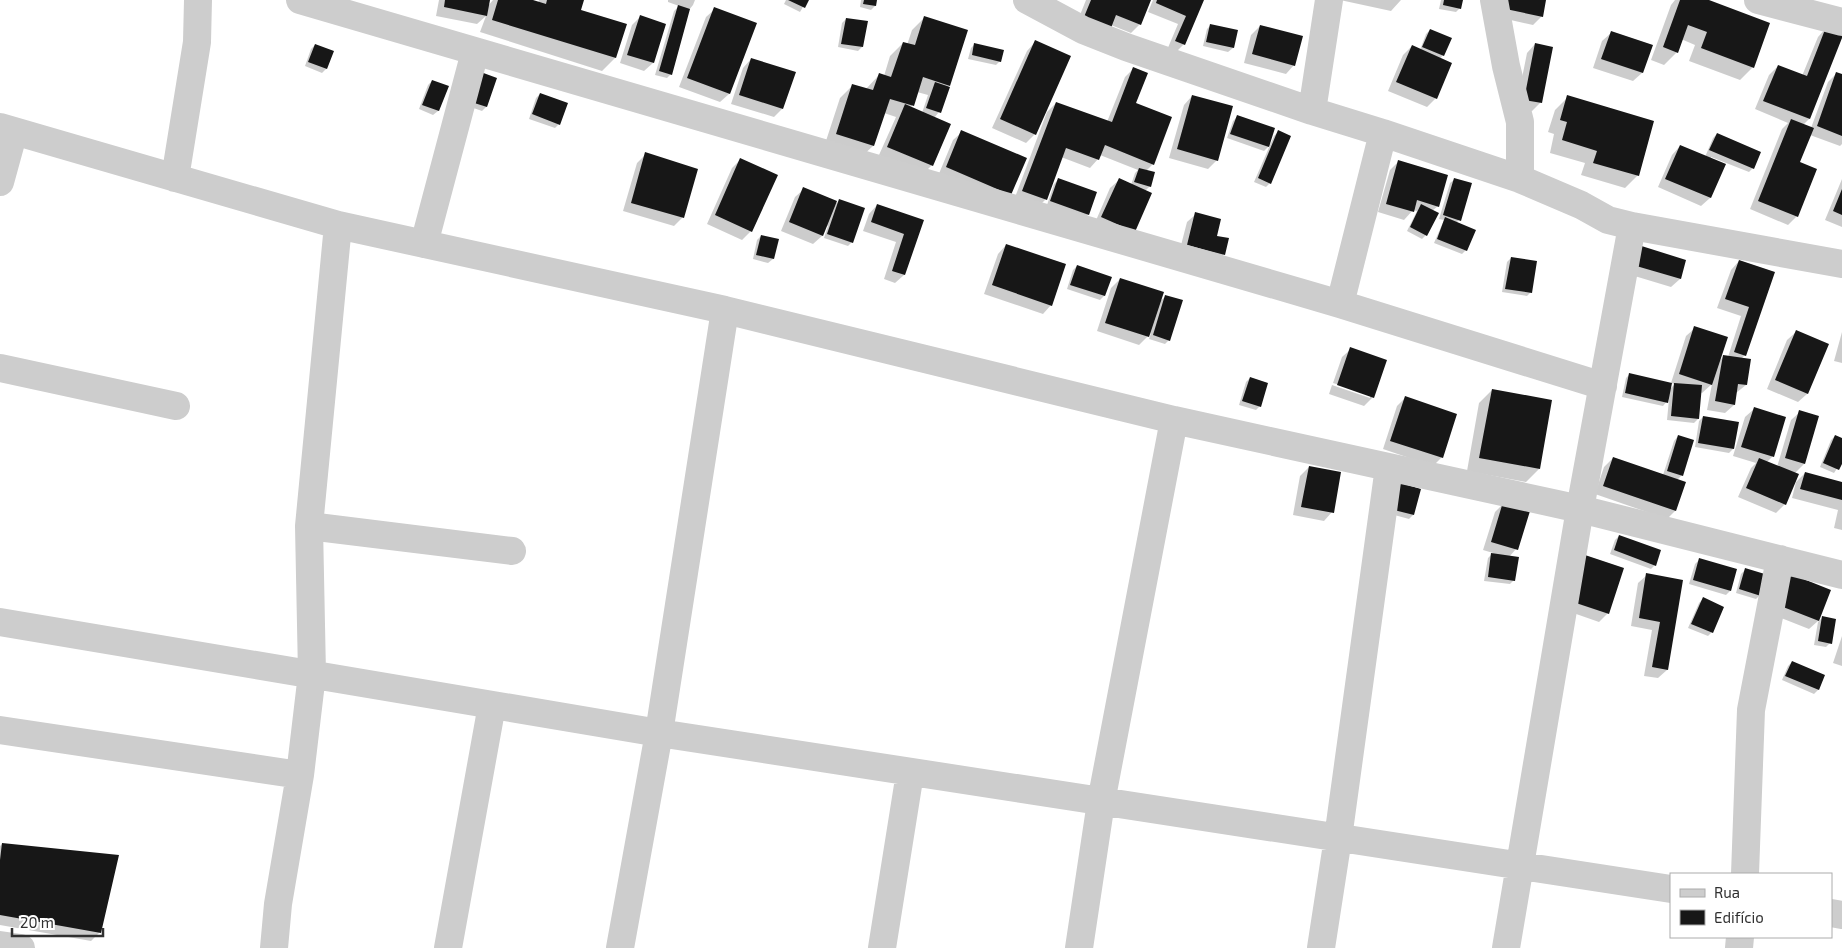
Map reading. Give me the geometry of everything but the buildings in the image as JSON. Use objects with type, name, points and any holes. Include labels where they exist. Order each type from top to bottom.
[{"type":"street","points":[[175,178],[197,42],[198,0]]},
{"type":"street","points":[[300,0],[1340,304],[1603,386]]},
{"type":"street","points":[[1027,0],[1083,30],[1312,111],[1520,180],[1581,205],[1608,220],[1842,264]]},
{"type":"street","points":[[1312,111],[1329,0]]},
{"type":"street","points":[[1494,0],[1506,66],[1520,122],[1520,180]]},
{"type":"street","points":[[1758,0],[1842,22]]},
{"type":"street","points":[[424,244],[475,52]]},
{"type":"street","points":[[0,182],[7,129],[338,225],[725,310],[1174,420],[1580,509],[1842,575]]},
{"type":"street","points":[[1340,304],[1383,133]]},
{"type":"street","points":[[274,948],[278,904],[300,775],[312,674],[309,526],[338,225]]},
{"type":"street","points":[[1506,948],[1580,509],[1632,226]]},
{"type":"street","points":[[620,948],[659,734],[725,310]]},
{"type":"street","points":[[0,368],[176,406]]},
{"type":"street","points":[[1079,948],[1101,802],[1174,420]]},
{"type":"street","points":[[1321,948],[1389,467]]},
{"type":"street","points":[[309,526],[512,551]]},
{"type":"street","points":[[1745,873],[1751,710],[1780,559]]},
{"type":"street","points":[[0,622],[659,734],[1670,889]]},
{"type":"street","points":[[448,948],[492,705]]},
{"type":"street","points":[[0,730],[300,775]]},
{"type":"street","points":[[882,948],[910,773]]},
{"type":"street","points":[[0,945],[21,948]]}]
